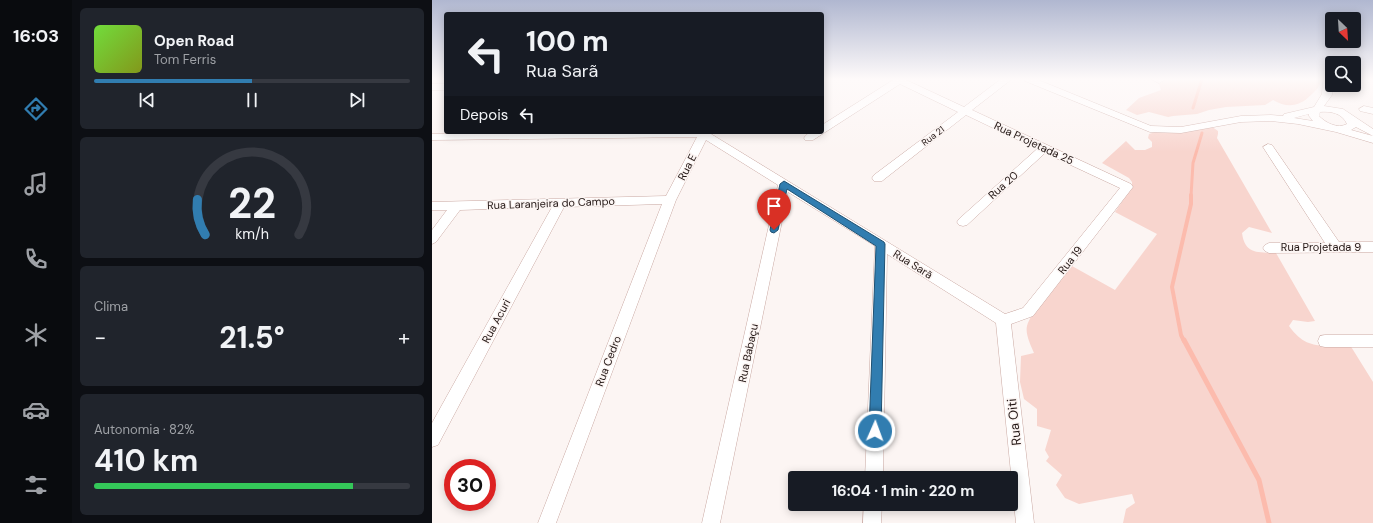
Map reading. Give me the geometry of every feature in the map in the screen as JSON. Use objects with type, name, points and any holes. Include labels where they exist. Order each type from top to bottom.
[{"type":"street","points":[[824,129],[862,103]]},
{"type":"street","name":"Rua Projetada 25","points":[[948,103],[1127,187]]},
{"type":"street","name":"Rua 21","points":[[878,178],[977,103]]},
{"type":"street","points":[[1088,103],[1150,129],[1181,130],[1241,119],[1281,118],[1328,108],[1341,112],[1373,133]]},
{"type":"street","points":[[1320,103],[1314,116],[1316,120],[1335,128],[1373,140]]},
{"type":"street","points":[[1336,103],[1341,112]]},
{"type":"street","points":[[1281,118],[1344,129],[1352,125],[1350,119]]},
{"type":"street","points":[[432,137],[636,134]]},
{"type":"street","name":"Rua E","points":[[670,200],[703,134]]},
{"type":"street","name":"Rua Sarã","points":[[706,134],[1003,320]]},
{"type":"street","points":[[809,138],[816,134]]},
{"type":"street","points":[[1268,147],[1335,248]]},
{"type":"street","name":"Rua 20","points":[[963,222],[1044,148]]},
{"type":"street","name":"Rua Babaçu","points":[[711,523],[784,184]]},
{"type":"street","name":"Rua 19","points":[[1003,320],[1017,317],[1028,312],[1127,187]]},
{"type":"street","name":"Rua Laranjeira do Campo","points":[[432,206],[670,200]]},
{"type":"street","name":"Rua Cedro","points":[[547,523],[670,200]]},
{"type":"street","name":"Rua Acuri","points":[[432,439],[560,203]]},
{"type":"street","points":[[432,239],[456,206]]},
{"type":"street","points":[[874,471],[881,244]]},
{"type":"street","name":"Rua Projetada 9","points":[[1269,248],[1373,247]]},
{"type":"street","name":"Rua Oiti","points":[[1003,320],[1025,523]]},
{"type":"street","points":[[1325,342],[1373,341]]},
{"type":"street","points":[[872,523],[873,511]]},
{"type":"shaded area","points":[[1133,103],[1268,103],[1265,105],[1226,107],[1197,114],[1168,117],[1149,112],[1137,115],[1126,110]]},
{"type":"shaded area","points":[[1279,103],[1299,103],[1294,105]]},
{"type":"shaded area","points":[[1211,126],[1218,131],[1217,138],[1272,233],[1249,227],[1242,233],[1246,245],[1253,251],[1276,253],[1315,321],[1308,322],[1293,320],[1289,326],[1302,340],[1309,343],[1323,346],[1350,345],[1373,382],[1373,523],[1123,523],[1126,509],[1135,503],[1132,494],[1079,504],[1065,498],[1056,485],[1062,475],[1046,461],[1049,457],[1045,450],[1051,430],[1037,426],[1037,409],[1024,399],[1020,382],[1021,356],[1034,353],[1027,333],[1029,320],[1040,304],[1072,266],[1115,290],[1157,234],[1115,212],[1132,187],[1132,182],[1129,178],[1102,163],[1126,141],[1135,150],[1145,150],[1152,147],[1152,142],[1148,138],[1149,134],[1155,132],[1185,132]]},
{"type":"waterway","points":[[1193,108],[1194,103]]},
{"type":"waterway","points":[[1191,196],[1193,163],[1202,133]]},
{"type":"waterway","points":[[1184,341],[1181,335],[1172,287],[1191,204],[1191,196]]},
{"type":"waterway","points":[[1184,340],[1259,480],[1269,523]]},
{"type":"route","points":[[774,230],[784,184],[881,244],[875,431]]}]
